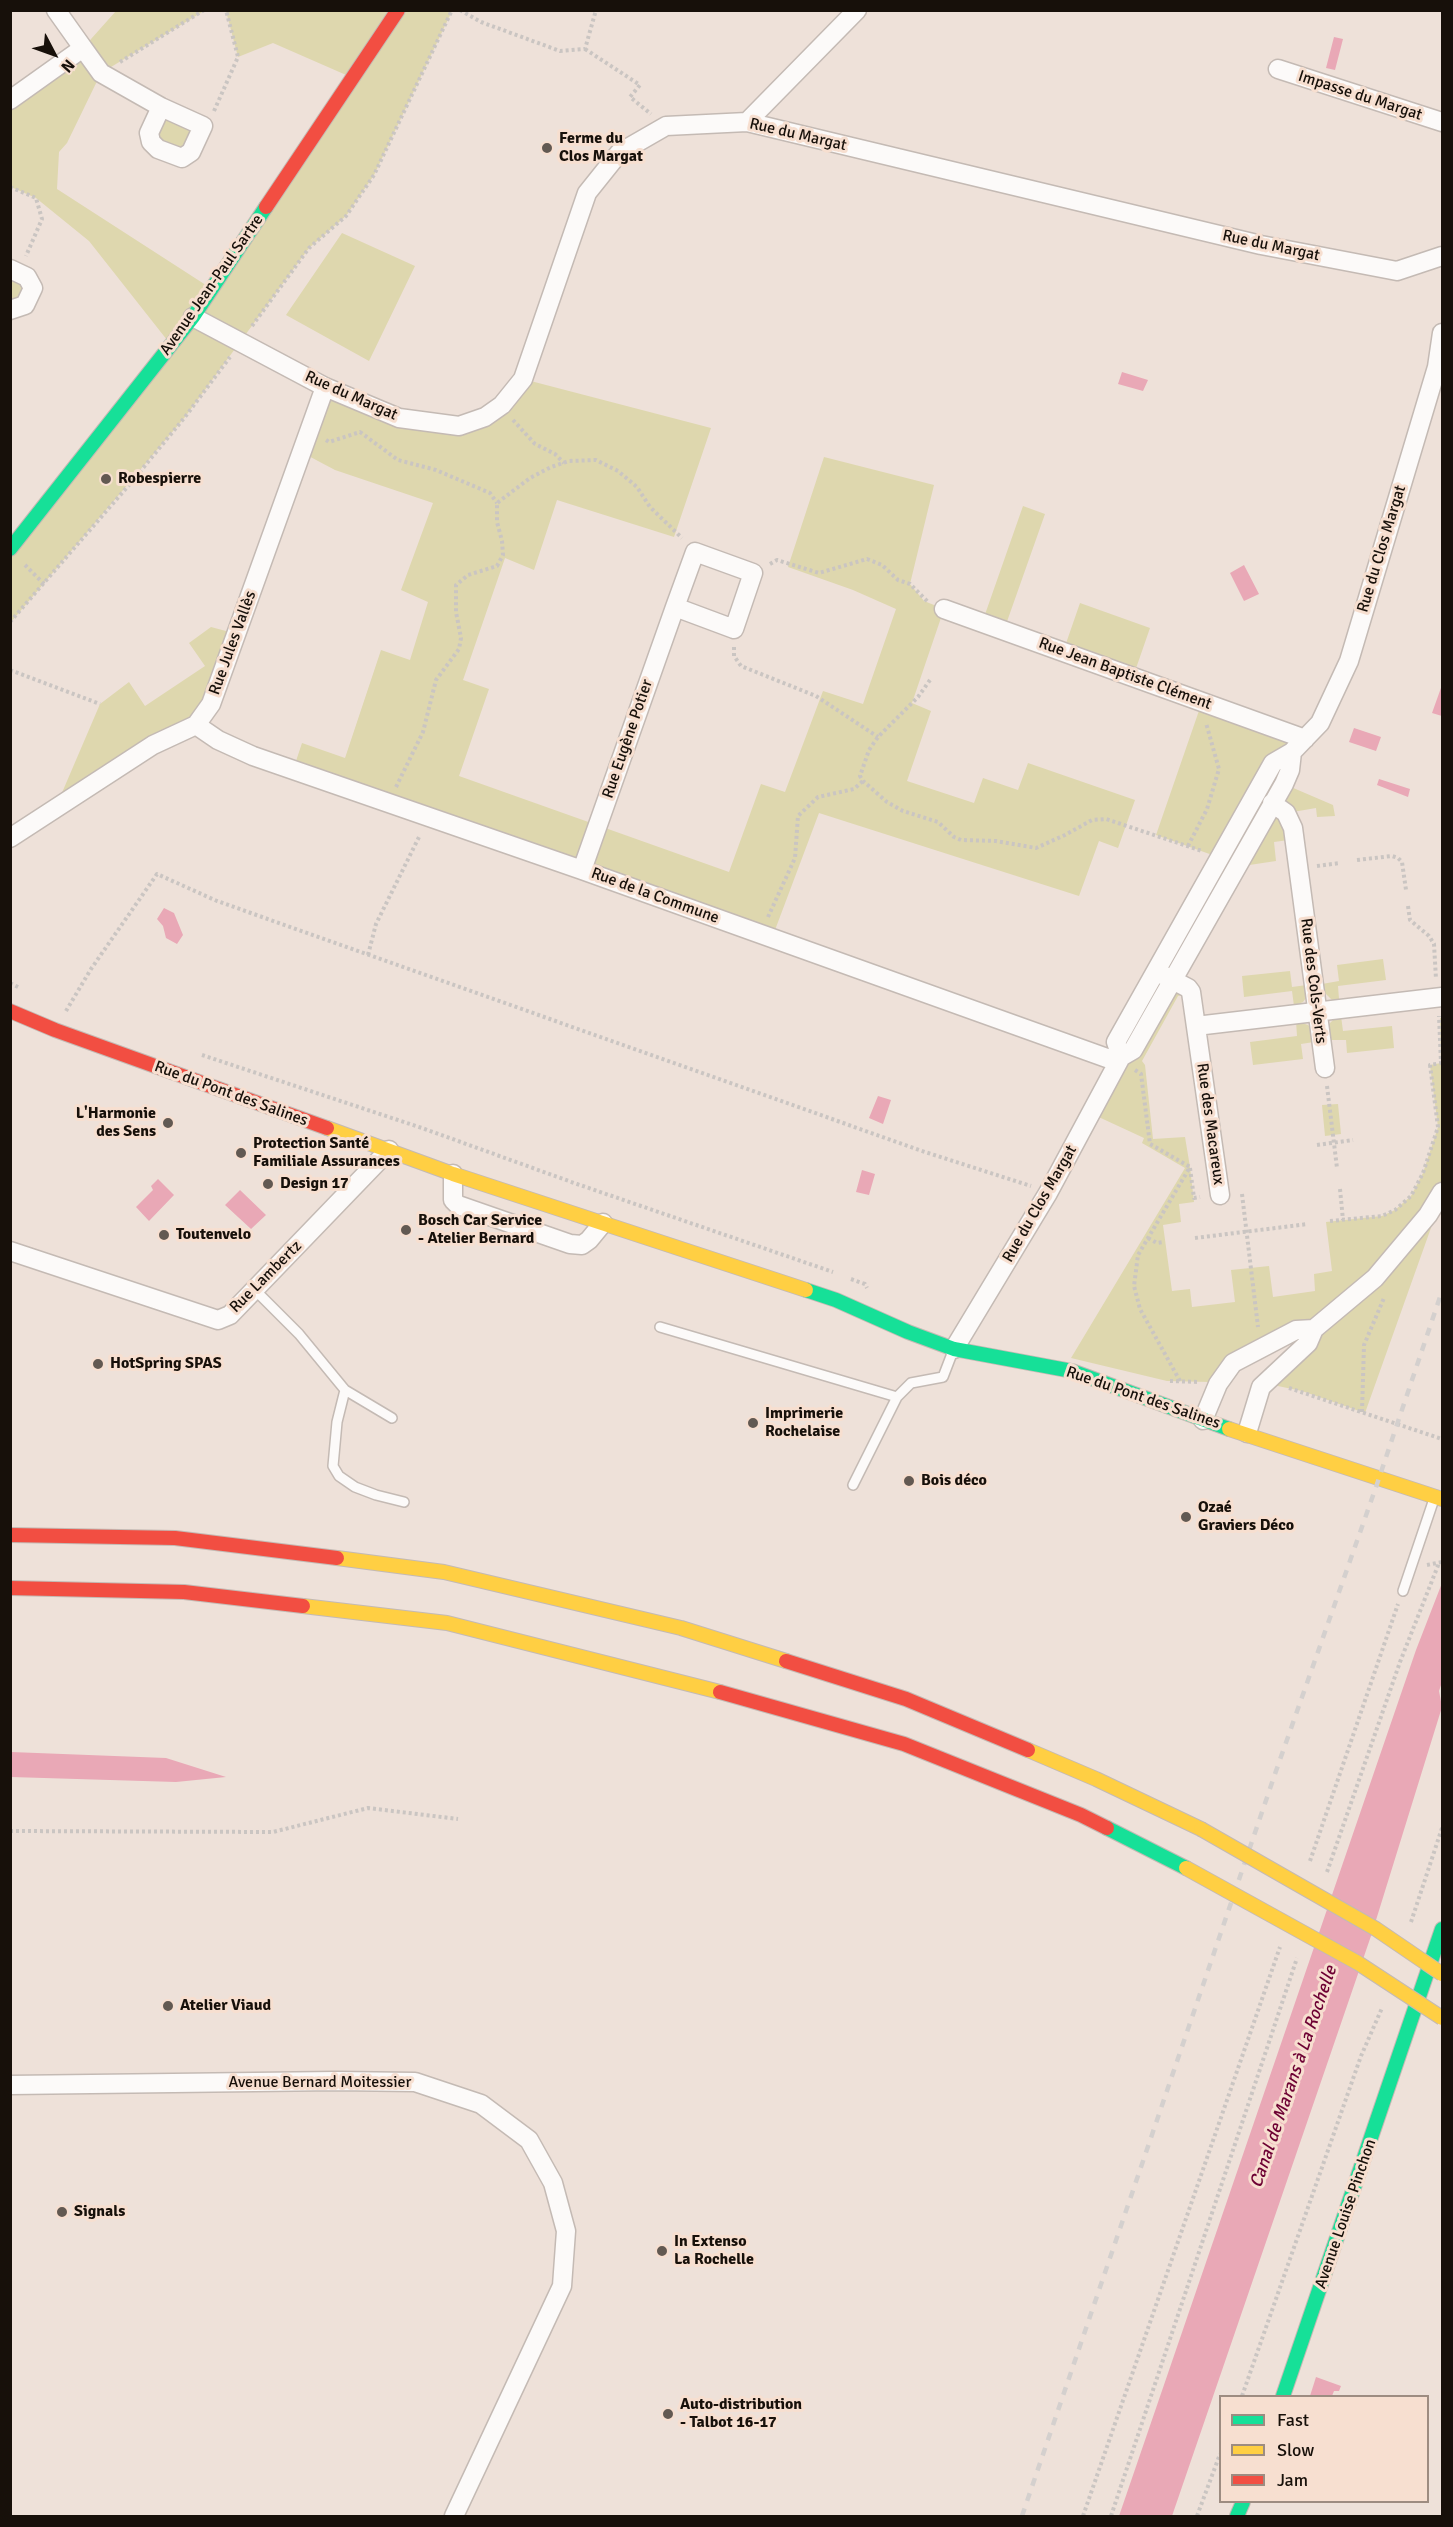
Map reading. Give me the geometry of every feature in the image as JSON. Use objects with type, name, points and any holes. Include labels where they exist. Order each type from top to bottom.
[{"type":"main road","name":"Avenue Jean-Paul Sartre","points":[[10,549],[194,317],[398,10]]},
{"type":"main road","name":"Rue du Pont des Salines","points":[[10,1011],[55,1030],[453,1174],[836,1300],[908,1332],[954,1349],[1072,1371],[1203,1420],[1439,1498]]},
{"type":"main road","points":[[10,1535],[175,1538],[444,1572],[681,1628],[906,1699],[1096,1779],[1201,1829],[1376,1929],[1443,1974]]},
{"type":"main road","points":[[10,1588],[184,1592],[447,1623],[678,1680],[904,1744],[1081,1815],[1186,1868],[1358,1963],[1443,2018]]},
{"type":"main road","name":"Avenue Louise Pinchon","points":[[1284,2395],[1442,1930]]},
{"type":"main road","points":[[1237,2517],[1243,2503]]},
{"type":"street","points":[[56,10],[77,53],[101,73],[161,107],[203,126],[191,152],[182,158],[158,149],[151,142],[150,133],[161,107]]},
{"type":"street","points":[[747,122],[857,10]]},
{"type":"street","points":[[10,100],[77,53]]},
{"type":"street","name":"Impasse du Margat","points":[[1278,69],[1443,122]]},
{"type":"street","name":"Rue du Margat","points":[[194,317],[325,387],[399,418],[459,426],[485,417],[502,405],[523,379],[587,194],[620,153],[666,126],[747,122],[1262,245],[1397,271],[1443,256]]},
{"type":"street","points":[[10,310],[26,305],[33,288],[27,277],[14,270]]},
{"type":"street","name":"Rue du Clos Margat","points":[[1119,1060],[1116,1042],[1219,857],[1273,764],[1298,745],[1320,723],[1349,661],[1437,367],[1443,333]]},
{"type":"street","name":"Rue Jules Vallès","points":[[196,725],[217,693],[325,387]]},
{"type":"street","points":[[675,607],[734,629],[753,573],[695,552]]},
{"type":"street","name":"Rue Eugène Potier","points":[[582,870],[695,552]]},
{"type":"street","name":"Rue Jean Baptiste Clément","points":[[944,609],[1207,704],[1298,745]]},
{"type":"street","points":[[10,838],[153,745],[196,725]]},
{"type":"street","name":"Rue de la Commune","points":[[196,725],[226,745],[253,756],[1119,1060]]},
{"type":"street","name":"Rue du Clos Margat","points":[[954,1349],[1048,1193],[1119,1060],[1133,1050],[1290,770],[1298,745]]},
{"type":"street","name":"Rue des Cols-Verts","points":[[1272,803],[1286,813],[1293,828],[1325,1068]]},
{"type":"street","points":[[1155,971],[1172,979]]},
{"type":"street","name":"Rue des Macareux","points":[[1172,979],[1188,987],[1191,992],[1220,1195]]},
{"type":"street","points":[[1196,1026],[1440,997]]},
{"type":"street","name":"Rue Lambertz","points":[[10,1251],[218,1320],[230,1315],[389,1150]]},
{"type":"street","points":[[453,1174],[453,1200],[458,1205],[570,1244],[582,1245],[603,1222]]},
{"type":"street","points":[[1247,1433],[1261,1387],[1308,1343],[1314,1329],[1383,1269],[1428,1215],[1443,1192]]},
{"type":"street","points":[[1203,1420],[1218,1384],[1233,1363],[1296,1330],[1314,1329]]},
{"type":"street","name":"Avenue Bernard Moitessier","points":[[10,2085],[415,2082],[481,2104],[529,2140],[553,2183],[566,2231],[562,2286],[454,2517]]},
{"type":"lane","points":[[255,1290],[299,1334],[345,1390],[392,1419]]},
{"type":"lane","points":[[660,1327],[897,1396]]},
{"type":"lane","points":[[853,1485],[897,1396],[911,1383],[943,1377],[954,1349]]},
{"type":"lane","points":[[345,1390],[337,1422],[333,1466],[339,1476],[356,1487],[376,1496],[404,1502]]},
{"type":"lane","points":[[1403,1591],[1439,1498]]},
{"type":"path","points":[[101,73],[204,10]]},
{"type":"path","points":[[203,126],[210,122],[238,57],[226,10]]},
{"type":"path","points":[[10,622],[186,417],[309,248],[346,216],[374,175],[452,10]]},
{"type":"path","points":[[460,10],[481,22],[560,51],[585,49],[640,85],[630,97],[666,126]]},
{"type":"path","points":[[585,49],[596,10]]},
{"type":"path","points":[[10,142],[10,158]]},
{"type":"path","points":[[10,187],[36,198],[42,219],[14,270]]},
{"type":"path","points":[[502,405],[527,437],[535,444],[555,454],[564,463]]},
{"type":"path","points":[[308,433],[329,442],[360,432],[398,460],[446,474],[490,493],[497,503],[496,522],[502,541],[503,555],[497,566],[468,575],[456,585],[456,612],[461,638],[459,649],[436,680],[423,732],[398,781],[389,805]]},
{"type":"path","points":[[497,503],[530,478],[564,463],[596,460],[618,471],[637,487],[650,507],[695,552]]},
{"type":"path","points":[[753,573],[777,560],[819,573],[867,560],[882,565],[898,580],[910,584],[924,601],[944,609]]},
{"type":"path","points":[[734,629],[734,656],[741,666],[816,696],[878,737]]},
{"type":"path","points":[[10,670],[100,704]]},
{"type":"path","points":[[930,680],[918,697],[878,737],[869,750],[860,776],[862,782],[887,802],[903,811],[938,822],[954,837],[961,840],[996,841],[1036,848],[1092,820],[1106,819],[1219,857]]},
{"type":"path","points":[[1188,846],[1207,809],[1219,769],[1204,716],[1207,704]]},
{"type":"path","points":[[761,934],[795,858],[798,816],[818,797],[854,789],[862,782]]},
{"type":"path","points":[[368,955],[376,924],[428,818]]},
{"type":"path","points":[[1357,860],[1392,856],[1398,858],[1402,862],[1406,890]]},
{"type":"path","points":[[55,1030],[157,874],[217,902],[1048,1193]]},
{"type":"path","points":[[1330,1221],[1382,1216],[1395,1210],[1411,1196],[1424,1173],[1438,1126],[1430,1065],[1441,1063],[1440,997],[1434,944],[1430,936],[1410,920],[1408,906]]},
{"type":"path","points":[[10,984],[24,989]]},
{"type":"path","points":[[57,1003],[78,1011]]},
{"type":"path","points":[[194,1053],[422,1128],[834,1272]]},
{"type":"path","points":[[1119,1060],[1141,1074],[1150,1144],[1190,1167],[1138,1256],[1134,1286],[1140,1309],[1181,1381]]},
{"type":"path","name":"Rue des Cols-Verts","points":[[1325,1068],[1337,1168]]},
{"type":"path","points":[[1317,1145],[1353,1140]]},
{"type":"path","points":[[1340,1189],[1343,1220]]},
{"type":"path","name":"Rue des Macareux","points":[[1220,1195],[1241,1192],[1258,1326]]},
{"type":"path","points":[[1195,1238],[1308,1224]]},
{"type":"path","points":[[1148,1238],[1157,1243],[1164,1242]]},
{"type":"path","points":[[1362,1412],[1364,1345],[1389,1283],[1383,1269]]},
{"type":"path","points":[[844,1276],[865,1284],[868,1292]]},
{"type":"path","points":[[1167,1381],[1218,1384]]},
{"type":"path","points":[[1267,1382],[1302,1391],[1443,1439]]},
{"type":"path","points":[[1425,1566],[1441,1562]]},
{"type":"path","points":[[1326,1877],[1400,1662],[1441,1562]]},
{"type":"path","points":[[1310,1862],[1403,1591]]},
{"type":"path","points":[[10,1831],[273,1832],[368,1808],[458,1819]]},
{"type":"path","points":[[1409,1928],[1443,1828]]},
{"type":"path","points":[[1083,2517],[1282,1941]]},
{"type":"path","points":[[1112,2517],[1299,1951]]},
{"type":"path","points":[[1243,2395],[1361,2056],[1383,2006]]},
{"type":"path","points":[[1197,2517],[1219,2459]]},
{"type":"shaded area","points":[[116,11],[204,11],[101,73],[67,143],[59,152],[57,189],[212,289],[353,78],[273,43],[238,57],[226,11],[452,11],[374,175],[346,216],[309,248],[185,417],[11,622],[11,549],[171,345],[89,241],[36,198],[11,187],[11,100],[83,48]]},
{"type":"shaded area","points":[[161,107],[203,126],[191,152],[151,142]]},
{"type":"shaded area","points":[[342,233],[415,266],[369,361],[286,315]]},
{"type":"shaded area","points":[[11,269],[33,288],[11,310]]},
{"type":"shaded area","points":[[523,379],[711,428],[674,537],[557,500],[534,570],[505,558],[463,680],[489,689],[459,776],[729,872],[761,784],[785,792],[823,691],[863,704],[896,609],[853,590],[788,567],[824,457],[934,485],[910,584],[924,601],[944,609],[912,703],[931,711],[907,781],[974,803],[983,778],[1018,790],[1028,763],[1135,800],[1118,848],[1099,841],[1079,896],[819,813],[772,938],[293,770],[302,743],[345,758],[381,650],[410,660],[428,602],[401,590],[433,503],[335,470],[301,452],[325,387],[399,418],[485,417]]},
{"type":"shaded area","points":[[1023,506],[1045,514],[1004,630],[982,623]]},
{"type":"shaded area","points":[[1080,603],[1150,628],[1133,677],[1063,652]]},
{"type":"shaded area","points":[[211,627],[237,634],[196,725],[61,795],[100,704],[129,682],[145,706],[205,666],[189,643]]},
{"type":"shaded area","points":[[1202,702],[1305,739],[1284,784],[1333,805],[1335,816],[1317,817],[1316,808],[1287,813],[1296,839],[1274,842],[1276,861],[1236,867],[1172,979],[1191,992],[1178,996],[1142,1061],[1145,1065],[1153,1139],[1185,1137],[1190,1167],[1194,1202],[1179,1204],[1181,1222],[1163,1225],[1172,1291],[1190,1289],[1192,1307],[1235,1302],[1231,1270],[1269,1266],[1273,1297],[1315,1291],[1314,1274],[1332,1271],[1326,1222],[1382,1216],[1395,1210],[1411,1196],[1423,1173],[1438,1127],[1430,1065],[1441,1063],[1440,1018],[1442,1018],[1442,1197],[1365,1413],[1302,1391],[1273,1385],[1314,1330],[1210,1382],[1167,1381],[1071,1358],[1185,1168],[1142,1143],[1144,1138],[1090,1113],[1116,1042],[1218,857],[1156,835]]},
{"type":"shaded area","points":[[1383,959],[1386,980],[1338,986],[1339,999],[1332,1000],[1324,992],[1322,984],[1339,981],[1337,965]]},
{"type":"shaded area","points":[[1290,971],[1292,987],[1307,985],[1309,994],[1303,1002],[1294,1006],[1292,991],[1244,997],[1242,976]]},
{"type":"shaded area","points":[[1341,1016],[1343,1031],[1392,1026],[1394,1048],[1347,1053],[1346,1040],[1327,1040],[1326,1027],[1335,1018]]},
{"type":"shaded area","points":[[1296,1021],[1312,1029],[1314,1042],[1301,1044],[1303,1059],[1253,1065],[1250,1042],[1297,1036]]},
{"type":"shaded area","points":[[1338,1104],[1341,1134],[1325,1136],[1322,1105]]},
{"type":"water","points":[[1334,37],[1343,39],[1335,70],[1326,68]]},
{"type":"water","points":[[1122,372],[1148,380],[1143,391],[1118,384]]},
{"type":"water","points":[[1244,565],[1259,594],[1244,601],[1230,573]]},
{"type":"water","points":[[1442,685],[1442,716],[1432,713]]},
{"type":"water","points":[[1354,728],[1381,737],[1376,751],[1349,742]]},
{"type":"water","points":[[1379,779],[1410,789],[1408,797],[1377,785]]},
{"type":"water","points":[[164,908],[174,913],[183,935],[177,944],[166,938],[163,926],[157,919]]},
{"type":"water","points":[[878,1096],[891,1100],[883,1124],[869,1118]]},
{"type":"water","points":[[862,1170],[875,1174],[869,1195],[856,1192]]},
{"type":"water","points":[[158,1179],[174,1195],[149,1221],[136,1207],[153,1190],[151,1186]]},
{"type":"water","points":[[240,1190],[266,1215],[251,1229],[225,1205]]},
{"type":"water","name":"Canal de Marans à La Rochelle","points":[[1442,1583],[1442,1682],[1439,1691],[1442,1707],[1372,1933],[1172,2516],[1119,2516],[1416,1650]]},
{"type":"water","points":[[11,1752],[166,1758],[226,1777],[176,1782],[11,1777]]},
{"type":"water","points":[[1316,2377],[1341,2386],[1339,2391],[1334,2391],[1332,2395],[1310,2395]]},
{"type":"railway","points":[[1022,2516],[1442,1291]]},
{"type":"traffic: fast","points":[[10,549],[193,317],[266,207]]},
{"type":"traffic: fast","points":[[806,1290],[836,1300],[908,1332],[954,1349],[1072,1371],[1229,1429]]},
{"type":"traffic: fast","points":[[1107,1828],[1186,1868]]},
{"type":"traffic: fast","points":[[1283,2395],[1442,1929]]},
{"type":"traffic: fast","points":[[1237,2516],[1243,2503]]},
{"type":"traffic: slow","points":[[327,1128],[453,1174],[806,1290]]},
{"type":"traffic: slow","points":[[1229,1429],[1442,1499]]},
{"type":"traffic: slow","points":[[337,1558],[444,1572],[681,1628],[786,1661]]},
{"type":"traffic: slow","points":[[303,1606],[447,1623],[720,1692]]},
{"type":"traffic: slow","points":[[1028,1750],[1096,1779],[1201,1829]]},
{"type":"traffic: slow","points":[[1201,1829],[1376,1929],[1442,1974]]},
{"type":"traffic: slow","points":[[1186,1868],[1358,1963],[1442,2018]]},
{"type":"traffic: jam","points":[[266,207],[398,10]]},
{"type":"traffic: jam","points":[[10,1011],[55,1030],[327,1128]]},
{"type":"traffic: jam","points":[[10,1535],[175,1538],[337,1558]]},
{"type":"traffic: jam","points":[[10,1588],[184,1592],[303,1606]]},
{"type":"traffic: jam","points":[[786,1661],[906,1699],[1028,1750]]},
{"type":"traffic: jam","points":[[720,1692],[904,1744],[1081,1815],[1107,1828]]},
{"type":"place","name":"Ferme du Clos Margat","points":[[547,148]]},
{"type":"place","name":"Robespierre","points":[[106,479]]},
{"type":"place","name":"L'Harmonie des Sens","points":[[168,1123]]},
{"type":"place","name":"Protection Santé Familiale Assurances","points":[[241,1153]]},
{"type":"place","name":"Design 17","points":[[268,1184]]},
{"type":"place","name":"Bosch Car Service - Atelier Bernard","points":[[406,1230]]},
{"type":"place","name":"Toutenvelo","points":[[164,1235]]},
{"type":"place","name":"HotSpring SPAS","points":[[98,1364]]},
{"type":"place","name":"Imprimerie Rochelaise","points":[[753,1423]]},
{"type":"place","name":"Bois déco","points":[[909,1481]]},
{"type":"place","name":"Ozaé Graviers Déco","points":[[1186,1517]]},
{"type":"place","name":"Atelier Viaud","points":[[168,2006]]},
{"type":"place","name":"Signals","points":[[62,2212]]},
{"type":"place","name":"In Extenso La Rochelle","points":[[662,2251]]},
{"type":"place","name":"Auto-distribution - Talbot 16-17","points":[[668,2414]]}]
